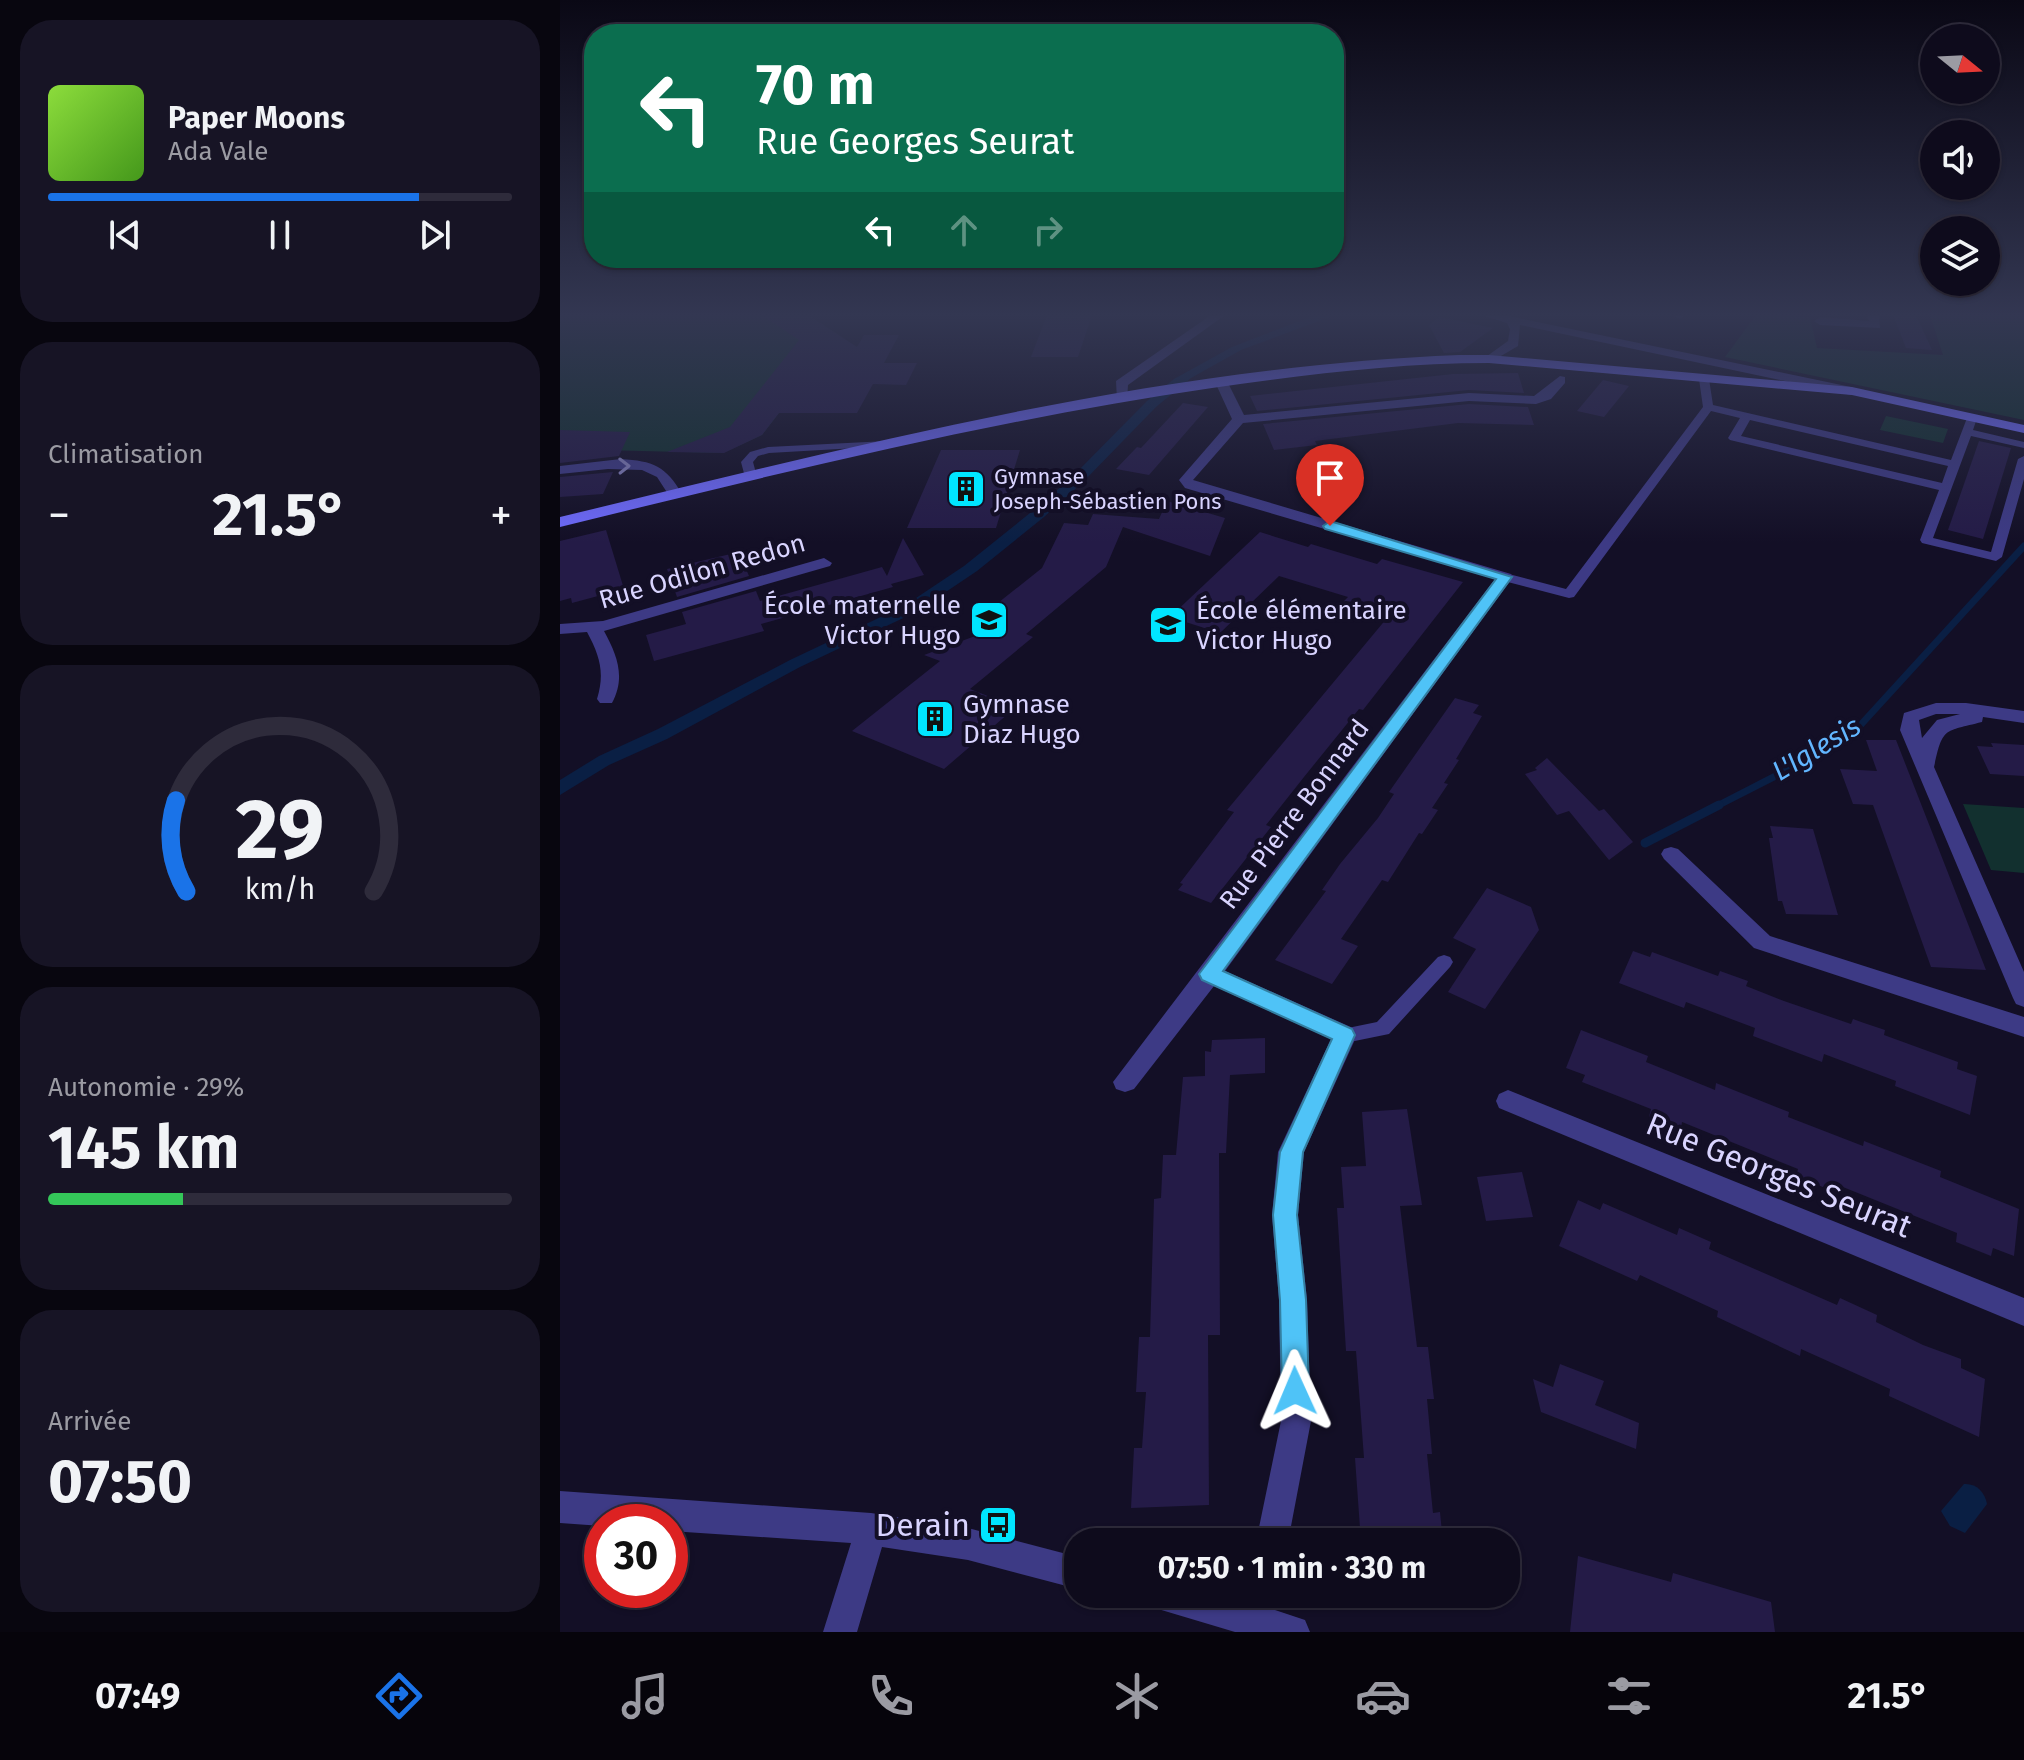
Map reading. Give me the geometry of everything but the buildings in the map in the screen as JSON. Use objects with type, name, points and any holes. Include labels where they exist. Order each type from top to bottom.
[{"type":"street","points":[[1122,391],[1122,397]]},
{"type":"street","points":[[560,522],[1028,413],[1161,391]]},
{"type":"street","points":[[1225,391],[1239,419]]},
{"type":"street","points":[[1505,577],[1190,485],[1186,480],[1239,419],[1469,397],[1536,400],[1550,391]]},
{"type":"street","points":[[1853,391],[2024,429]]},
{"type":"street","points":[[560,470],[630,465],[644,467],[656,470],[663,476],[675,494]]},
{"type":"street","name":"Rue Odilon Redon","points":[[560,629],[594,629],[824,563]]},
{"type":"street","name":"Rue Pierre Bonnard","points":[[1125,1082],[1210,974],[1505,577]]},
{"type":"street","name":"Rue Odilon Redon","points":[[594,629],[610,659],[613,676],[606,699]]},
{"type":"street","points":[[2017,717],[1922,709],[1910,717],[1909,730],[2024,998]]},
{"type":"street","points":[[1926,766],[1926,742],[1937,727],[1958,719],[2017,717]]},
{"type":"street","points":[[1671,854],[1762,942],[2024,1027]]},
{"type":"street","points":[[1210,974],[1345,1035],[1291,1152],[1285,1215],[1293,1300],[1296,1421],[1275,1528]]},
{"type":"street","name":"Rue Georges Seurat","points":[[1508,1101],[2024,1312]]},
{"type":"street","points":[[560,1507],[871,1529],[968,1544],[1064,1569]]},
{"type":"street","points":[[840,1632],[871,1529]]},
{"type":"street","points":[[1222,1608],[1258,1616],[1293,1632]]},
{"type":"lane","points":[[1704,391],[1708,407],[1955,464]]},
{"type":"lane","points":[[1505,577],[1569,594],[1708,407]]},
{"type":"lane","points":[[1746,417],[1734,438],[1946,488]]},
{"type":"lane","points":[[1972,418],[1926,540],[1996,557],[2024,459]]},
{"type":"lane","points":[[1967,432],[2024,445]]},
{"type":"lane","points":[[751,477],[747,462],[754,454],[768,450],[888,444]]},
{"type":"lane","points":[[1345,1035],[1382,1029],[1444,962]]},
{"type":"green space","points":[[560,391],[796,391],[762,435],[723,453],[560,449]]},
{"type":"green space","points":[[1887,391],[2024,391],[2024,420]]},
{"type":"green space","points":[[1886,416],[1948,429],[1943,443],[1880,430]]},
{"type":"green space","points":[[1963,804],[2024,808],[2024,873],[1991,870]]},
{"type":"water","points":[[1159,391],[1175,391],[1044,517],[977,571],[916,612],[800,667],[667,739],[609,765],[560,795],[560,780],[599,756],[904,606],[964,566],[1070,479]]},
{"type":"water","points":[[1964,1484],[1979,1489],[1987,1504],[1965,1533],[1950,1526],[1941,1511]]},
{"type":"waterway","name":"L'Iglesis","points":[[1715,807],[1838,744],[1856,730],[2024,546]]},
{"type":"waterway","name":"L'Iglesis","points":[[1645,843],[1719,805]]},
{"type":"place","name":"Gymnase Joseph-Sébastien Pons","points":[[966,489]]},
{"type":"place","name":"École maternelle Victor Hugo","points":[[989,620]]},
{"type":"place","name":"École élémentaire Victor Hugo","points":[[1168,625]]},
{"type":"place","name":"Gymnase Diaz Hugo","points":[[935,719]]},
{"type":"place","name":"Derain","points":[[998,1525]]},
{"type":"route","points":[[1295,1391],[1293,1300],[1285,1215],[1291,1152],[1345,1035],[1210,974],[1505,577],[1330,526]]}]
